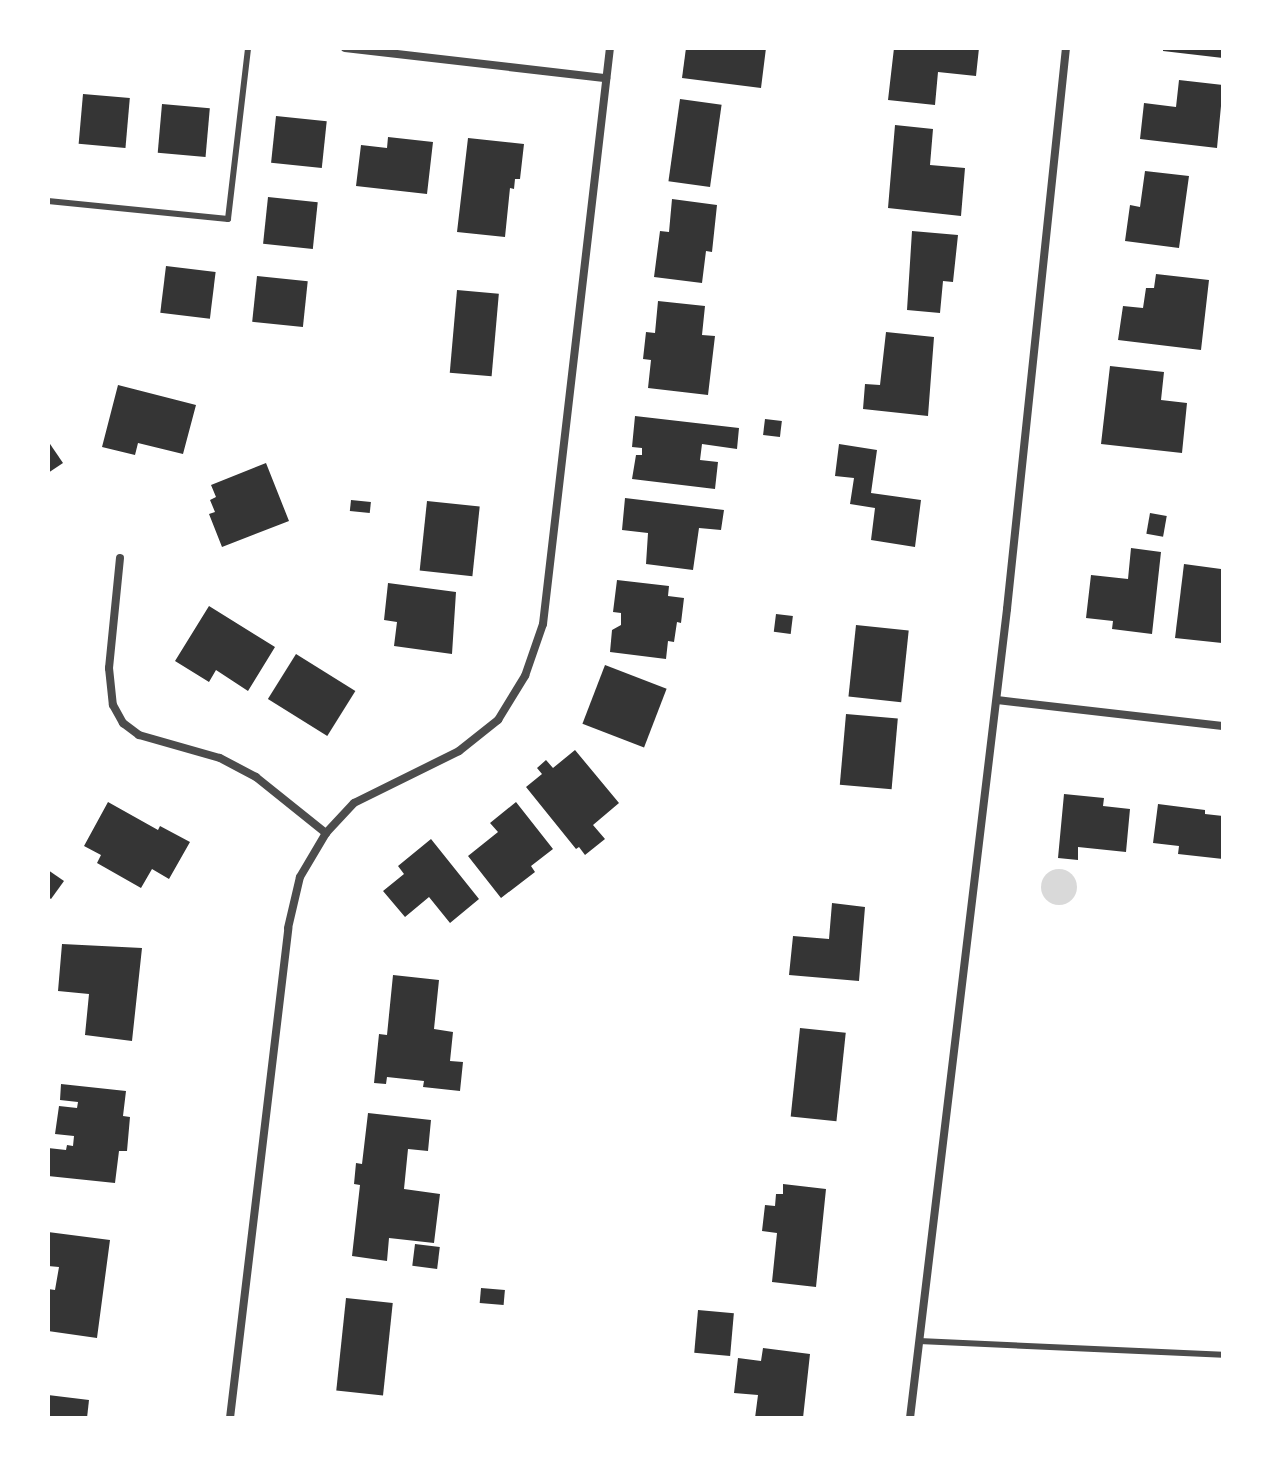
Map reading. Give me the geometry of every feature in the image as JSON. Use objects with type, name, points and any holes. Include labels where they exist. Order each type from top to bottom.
[{"type":"street","points":[[345,48],[606,78]]},
{"type":"street","points":[[230,1418],[288,928],[300,877],[326,833],[354,803],[459,751],[498,720],[525,676],[543,624],[610,48]]},
{"type":"street","points":[[910,1418],[997,700],[1066,48]]},
{"type":"street","points":[[120,558],[109,668],[113,705],[123,723],[139,735],[220,758],[256,777],[326,833]]},
{"type":"street","points":[[997,700],[1223,726]]},
{"type":"lane","points":[[48,201],[228,219],[248,48]]},
{"type":"lane","points":[[919,1341],[1223,1355]]},
{"type":"shaded area","points":[[1059,869],[1072,874],[1077,887],[1072,900],[1059,905],[1046,900],[1041,887],[1046,874]]},
{"type":"building","points":[[686,48],[766,48],[761,88],[682,78]]},
{"type":"building","points":[[894,48],[979,48],[976,76],[938,72],[935,105],[888,100]]},
{"type":"building","points":[[1163,48],[1223,48],[1223,58],[1163,51]]},
{"type":"building","points":[[1179,80],[1223,85],[1217,148],[1140,139],[1144,103],[1176,107]]},
{"type":"building","points":[[83,94],[130,98],[125,148],[79,144]]},
{"type":"building","points":[[680,99],[722,105],[710,187],[668,181]]},
{"type":"building","points":[[162,104],[210,108],[206,157],[158,153]]},
{"type":"building","points":[[276,116],[327,121],[322,168],[271,163]]},
{"type":"building","points":[[895,125],[933,129],[930,165],[965,168],[961,216],[888,208]]},
{"type":"building","points":[[388,137],[433,142],[427,194],[356,186],[361,145],[387,148]]},
{"type":"building","points":[[468,138],[524,144],[520,179],[515,179],[514,189],[510,188],[505,237],[457,232]]},
{"type":"building","points":[[1145,171],[1189,176],[1179,248],[1125,241],[1130,205],[1140,207]]},
{"type":"building","points":[[268,197],[318,202],[313,249],[263,244]]},
{"type":"building","points":[[672,199],[717,205],[712,252],[706,251],[702,283],[654,277],[660,231],[669,232]]},
{"type":"building","points":[[912,231],[958,235],[953,282],[943,281],[940,313],[907,310]]},
{"type":"building","points":[[166,266],[216,272],[210,319],[160,313]]},
{"type":"building","points":[[1156,274],[1209,280],[1201,350],[1118,340],[1123,306],[1143,308],[1146,288],[1154,288]]},
{"type":"building","points":[[257,276],[308,281],[303,327],[252,322]]},
{"type":"building","points":[[457,290],[499,294],[492,376],[450,373]]},
{"type":"building","points":[[658,301],[705,306],[702,335],[715,336],[708,395],[648,388],[651,360],[643,359],[646,332],[655,333]]},
{"type":"building","points":[[886,332],[934,337],[928,416],[863,409],[865,384],[880,385]]},
{"type":"building","points":[[1110,366],[1164,372],[1161,400],[1187,403],[1182,453],[1101,444]]},
{"type":"building","points":[[118,385],[196,405],[183,454],[138,443],[135,455],[102,447]]},
{"type":"building","points":[[635,416],[739,428],[737,449],[702,444],[700,460],[718,462],[715,489],[632,479],[636,455],[642,455],[642,448],[632,447]]},
{"type":"building","points":[[765,419],[782,421],[780,437],[763,435]]},
{"type":"building","points":[[48,441],[63,463],[48,473]]},
{"type":"building","points":[[839,444],[877,450],[871,493],[921,500],[915,547],[871,540],[875,508],[850,504],[854,478],[835,476]]},
{"type":"building","points":[[266,463],[289,521],[222,547],[209,514],[215,512],[210,500],[216,497],[211,485]]},
{"type":"building","points":[[625,498],[724,510],[721,530],[699,528],[693,570],[646,564],[648,533],[622,530]]},
{"type":"building","points":[[351,500],[371,502],[370,513],[350,511]]},
{"type":"building","points":[[427,501],[480,507],[472,576],[420,571]]},
{"type":"building","points":[[1150,513],[1167,516],[1163,537],[1146,534]]},
{"type":"building","points":[[1131,548],[1161,552],[1152,634],[1112,629],[1113,621],[1086,618],[1091,575],[1128,579]]},
{"type":"building","points":[[1184,564],[1221,569],[1222,643],[1175,638]]},
{"type":"building","points":[[617,580],[669,586],[668,596],[684,598],[681,623],[677,622],[674,642],[668,641],[666,659],[610,652],[612,630],[621,625],[621,613],[613,612]]},
{"type":"building","points":[[388,583],[456,592],[452,654],[394,646],[397,622],[384,620]]},
{"type":"building","points":[[209,606],[275,647],[248,691],[216,670],[209,682],[175,661]]},
{"type":"building","points":[[776,614],[793,616],[791,634],[774,632]]},
{"type":"building","points":[[856,625],[909,631],[901,702],[848,697]]},
{"type":"building","points":[[296,654],[355,691],[327,736],[268,699]]},
{"type":"building","points":[[605,665],[667,689],[644,747],[582,724]]},
{"type":"building","points":[[846,714],[898,719],[892,789],[840,785]]},
{"type":"building","points":[[575,750],[619,803],[593,825],[605,839],[585,855],[579,847],[576,849],[526,787],[542,774],[537,768],[546,760],[553,768]]},
{"type":"building","points":[[1064,794],[1104,798],[1103,806],[1130,809],[1126,852],[1078,847],[1078,860],[1058,858]]},
{"type":"building","points":[[108,802],[158,830],[160,826],[190,842],[169,879],[152,869],[141,888],[97,863],[101,855],[84,846]]},
{"type":"building","points":[[516,802],[553,849],[531,866],[535,872],[501,898],[468,856],[498,832],[490,823]]},
{"type":"building","points":[[1158,804],[1205,810],[1205,814],[1223,816],[1223,859],[1178,854],[1179,846],[1153,843]]},
{"type":"building","points":[[431,839],[479,899],[450,923],[429,897],[405,917],[383,891],[404,874],[398,866]]},
{"type":"building","points":[[48,870],[64,881],[51,899],[48,897]]},
{"type":"building","points":[[832,903],[865,907],[859,981],[789,975],[793,936],[829,939]]},
{"type":"building","points":[[62,944],[142,948],[132,1041],[85,1035],[89,994],[58,991]]},
{"type":"building","points":[[393,975],[439,980],[434,1029],[453,1032],[450,1061],[463,1062],[460,1091],[423,1087],[424,1081],[387,1077],[386,1084],[374,1083],[379,1034],[387,1035]]},
{"type":"building","points":[[800,1028],[846,1033],[836,1121],[791,1117]]},
{"type":"building","points":[[61,1084],[126,1091],[123,1116],[130,1117],[127,1151],[119,1151],[115,1183],[48,1176],[48,1148],[66,1150],[67,1145],[73,1146],[74,1136],[55,1134],[59,1106],[77,1108],[78,1102],[60,1100]]},
{"type":"building","points":[[368,1113],[431,1120],[428,1151],[408,1149],[404,1189],[440,1194],[434,1243],[389,1238],[387,1261],[352,1256],[360,1185],[354,1184],[356,1163],[362,1164]]},
{"type":"building","points":[[783,1184],[826,1189],[816,1287],[772,1282],[777,1233],[762,1231],[765,1205],[775,1206],[776,1194],[783,1194]]},
{"type":"building","points":[[48,1232],[110,1240],[97,1338],[48,1331],[48,1289],[55,1290],[59,1267],[48,1266]]},
{"type":"building","points":[[415,1244],[440,1247],[437,1269],[412,1266]]},
{"type":"building","points":[[481,1288],[505,1290],[504,1305],[480,1303]]},
{"type":"building","points":[[346,1298],[393,1303],[383,1395],[336,1390]]},
{"type":"building","points":[[698,1310],[734,1313],[730,1356],[694,1353]]},
{"type":"building","points":[[763,1348],[810,1354],[803,1418],[755,1418],[758,1395],[734,1393],[738,1358],[761,1361]]},
{"type":"building","points":[[48,1395],[89,1400],[87,1418],[48,1418]]}]
